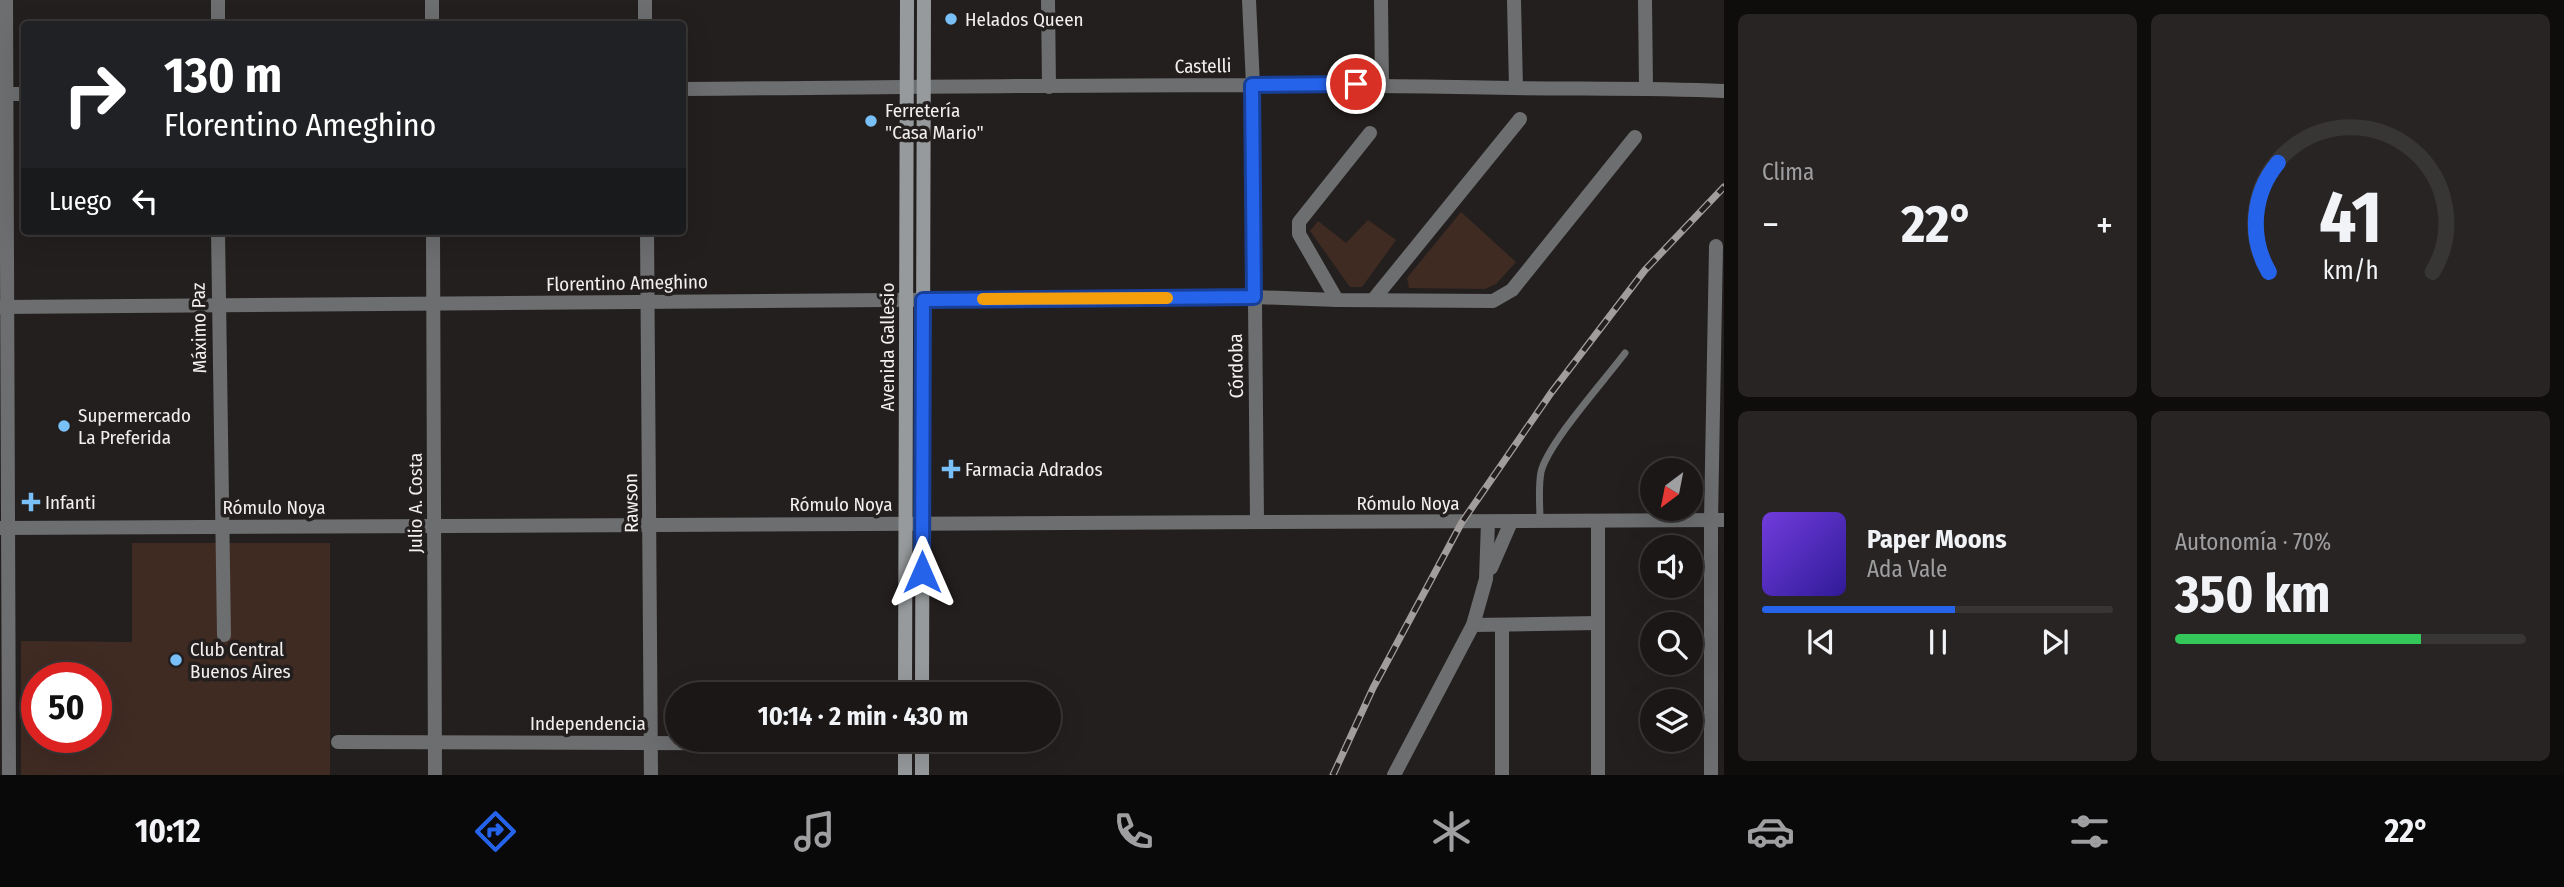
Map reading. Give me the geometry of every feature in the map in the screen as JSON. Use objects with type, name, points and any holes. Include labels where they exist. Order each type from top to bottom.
[{"type":"main road","name":"Avenida Gallesio","points":[[905,682],[908,0]]},
{"type":"main road","name":"Avenida Gallesio","points":[[922,682],[924,0]]},
{"type":"main road","points":[[905,752],[905,775]]},
{"type":"main road","points":[[922,752],[922,775]]},
{"type":"street","points":[[6,0],[3,94],[4,743],[9,775]]},
{"type":"street","points":[[218,0],[218,21]]},
{"type":"street","points":[[432,0],[432,21]]},
{"type":"street","points":[[645,0],[645,21]]},
{"type":"street","points":[[1048,0],[1049,87]]},
{"type":"street","name":"Córdoba","points":[[1249,0],[1257,521]]},
{"type":"street","points":[[1381,0],[1382,84]]},
{"type":"street","points":[[1514,0],[1516,88]]},
{"type":"street","points":[[1645,0],[1646,88]]},
{"type":"street","name":"Castelli","points":[[686,89],[1382,84],[1724,91]]},
{"type":"street","points":[[3,94],[21,94]]},
{"type":"street","points":[[1373,300],[1520,119]]},
{"type":"street","points":[[1337,300],[1299,234],[1299,222],[1370,133]]},
{"type":"street","name":"Florentino Ameghino","points":[[3,307],[1254,297],[1493,301],[1506,295],[1635,138]]},
{"type":"street","name":"Máximo Paz","points":[[218,235],[224,635]]},
{"type":"street","name":"Julio A. Costa","points":[[433,235],[435,775]]},
{"type":"street","name":"Rawson","points":[[647,235],[651,775]]},
{"type":"street","points":[[1711,775],[1718,739],[1716,246]]},
{"type":"street","name":"Rómulo Noya","points":[[4,528],[1718,520]]},
{"type":"street","points":[[1598,521],[1598,775]]},
{"type":"street","points":[[1486,579],[1488,522]]},
{"type":"street","points":[[1394,775],[1473,625],[1486,579],[1511,522]]},
{"type":"street","points":[[1473,625],[1598,623]]},
{"type":"street","points":[[1502,626],[1502,775]]},
{"type":"street","name":"Independencia","points":[[338,742],[665,742]]},
{"type":"lane","points":[[1540,522],[1539,484],[1544,463],[1625,353]]},
{"type":"shaded area","points":[[1461,212],[1516,262],[1496,284],[1485,289],[1409,288],[1407,278]]},
{"type":"shaded area","points":[[1368,220],[1396,240],[1362,287],[1350,287],[1310,231],[1318,221],[1346,243]]},
{"type":"shaded area","name":"Club Central Buenos Aires","points":[[132,543],[330,543],[330,775],[21,775],[21,753],[112,753],[112,662],[21,662],[21,641],[132,642]]},
{"type":"railway","points":[[1333,775],[1373,688],[1462,522],[1551,393],[1645,270],[1724,187]]},
{"type":"slow traffic","points":[[983,299],[1167,298]]},
{"type":"place","name":"Helados Queen","points":[[951,19]]},
{"type":"place","name":"Ferretería \"Casa Mario\"","points":[[871,121]]},
{"type":"place","name":"Supermercado La Preferida","points":[[64,426]]},
{"type":"place","name":"Farmacia Adrados","points":[[951,469]]},
{"type":"place","name":"Infanti","points":[[31,502]]},
{"type":"place","name":"Club Central Buenos Aires","points":[[176,660]]},
{"type":"route","points":[[922,572],[923,300],[1254,297],[1252,85],[1356,84]]}]
